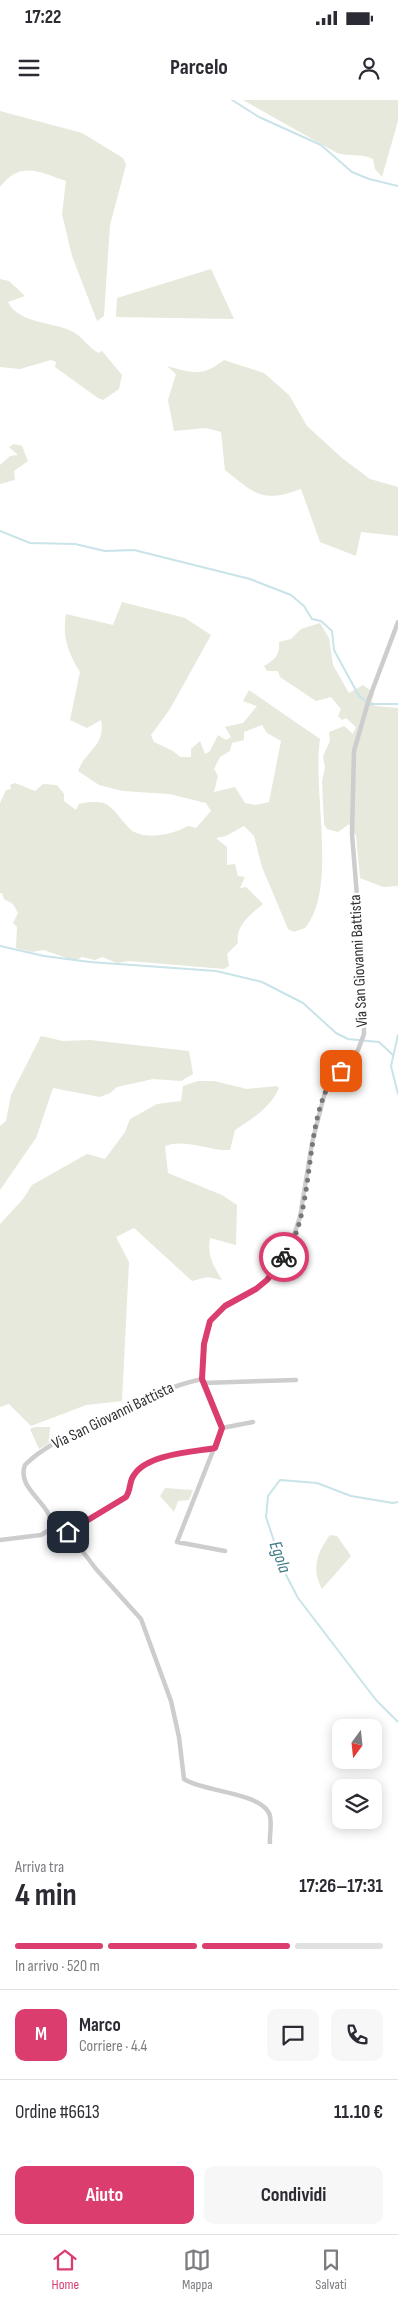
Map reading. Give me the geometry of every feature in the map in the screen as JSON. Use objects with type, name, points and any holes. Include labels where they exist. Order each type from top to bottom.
[{"type":"street","name":"Via San Giovanni Battista","points":[[202,1381],[204,1344],[210,1321],[225,1306],[256,1289],[267,1280],[290,1250],[300,1217],[312,1143],[326,1092],[358,1050],[363,1036],[363,971],[354,876],[352,792],[355,741],[366,706],[398,622]]},
{"type":"street","name":"Via San Giovanni Battista","points":[[51,1529],[51,1519],[24,1478],[24,1465],[52,1445],[165,1389],[202,1381],[296,1380]]},
{"type":"street","points":[[202,1381],[222,1428],[177,1542],[225,1551]]},
{"type":"street","points":[[222,1428],[253,1422]]},
{"type":"street","points":[[0,1540],[41,1535],[51,1529],[68,1532],[126,1497],[133,1475],[150,1461],[215,1448]]},
{"type":"street","points":[[68,1532],[96,1569],[141,1619],[171,1701],[179,1737],[184,1778],[198,1785],[261,1804],[270,1815],[270,1844]]},
{"type":"shaded area","points":[[243,100],[398,100],[398,121],[382,177],[375,169],[373,159],[337,153]]},
{"type":"shaded area","points":[[0,111],[82,133],[123,158],[126,165],[110,225],[104,316],[97,321],[72,256],[62,214],[66,181],[31,170],[15,173],[0,187]]},
{"type":"shaded area","points":[[211,269],[234,319],[116,317],[117,298]]},
{"type":"shaded area","points":[[0,279],[9,281],[25,296],[8,302],[20,315],[67,329],[78,335],[98,353],[102,351],[122,375],[119,389],[103,400],[98,398],[55,367],[56,362],[51,360],[20,369],[0,367]]},
{"type":"shaded area","points":[[224,360],[264,373],[289,395],[307,426],[342,458],[370,479],[398,487],[398,536],[361,532],[356,556],[320,542],[301,489],[268,496],[252,491],[225,470],[221,432],[206,428],[174,431],[168,400],[176,374],[167,366],[197,372],[210,369]]},
{"type":"shaded area","points":[[14,444],[22,446],[28,461],[14,471],[15,480],[0,484],[0,465],[10,456],[18,455],[9,447]]},
{"type":"shaded area","points":[[122,602],[185,618],[211,635],[170,709],[151,735],[154,742],[173,751],[180,757],[191,757],[191,749],[200,741],[205,754],[210,751],[218,735],[226,740],[231,737],[225,727],[243,723],[257,706],[243,701],[249,690],[320,739],[318,760],[322,865],[320,889],[315,911],[305,928],[294,932],[288,929],[262,867],[254,836],[244,826],[226,836],[216,838],[227,847],[227,865],[235,864],[238,876],[245,877],[240,888],[246,887],[263,904],[241,926],[238,943],[227,954],[229,966],[224,969],[129,961],[117,963],[102,957],[95,960],[82,957],[75,961],[44,950],[32,952],[16,948],[17,927],[13,923],[18,913],[13,904],[4,899],[2,893],[0,893],[0,803],[6,790],[11,789],[10,785],[15,783],[35,791],[43,784],[57,785],[64,794],[64,801],[76,810],[79,804],[82,803],[96,802],[106,804],[131,830],[144,835],[168,834],[188,826],[196,828],[211,811],[206,803],[169,794],[123,791],[99,785],[78,771],[81,764],[98,742],[102,729],[101,720],[87,728],[70,720],[80,672],[67,644],[65,630],[66,614],[113,625]],"holes":[[[262,725],[267,733],[281,741],[269,802],[256,805],[245,803],[235,787],[214,792],[218,776],[214,769],[220,757],[230,751],[232,743],[244,740],[244,732]]]},
{"type":"shaded area","points":[[320,623],[329,638],[333,665],[349,693],[363,685],[374,693],[372,701],[375,706],[398,708],[398,886],[383,887],[360,878],[356,836],[349,824],[338,832],[327,829],[324,824],[322,781],[325,768],[323,756],[330,741],[329,732],[344,726],[353,734],[356,727],[346,718],[342,720],[338,716],[341,709],[331,697],[316,701],[280,677],[278,671],[267,671],[264,666],[276,657],[279,650],[279,642],[291,639],[301,629]]},
{"type":"shaded area","points":[[41,1036],[63,1041],[90,1040],[189,1051],[193,1074],[181,1081],[153,1079],[117,1087],[110,1093],[100,1097],[53,1088],[36,1138],[0,1190],[0,1126],[6,1121],[11,1095]]},
{"type":"shaded area","points":[[198,1081],[214,1081],[247,1089],[277,1086],[279,1088],[266,1107],[235,1130],[230,1150],[181,1143],[165,1146],[168,1173],[222,1195],[237,1205],[236,1245],[210,1238],[210,1255],[213,1265],[222,1280],[207,1277],[192,1281],[134,1228],[116,1237],[129,1262],[122,1401],[86,1405],[31,1426],[9,1404],[0,1407],[0,1224],[23,1199],[32,1185],[87,1154],[105,1159],[125,1132],[130,1119],[157,1104],[181,1101],[183,1086]]},
{"type":"shaded area","points":[[50,1427],[49,1443],[39,1449],[30,1429]]},
{"type":"shaded area","points":[[165,1488],[193,1490],[189,1500],[178,1501],[174,1512],[160,1496]]},
{"type":"shaded area","points":[[330,1535],[337,1536],[351,1556],[322,1589],[316,1567],[319,1554]]},
{"type":"waterway","points":[[232,100],[259,117],[321,145],[352,172],[369,179],[398,186]]},
{"type":"waterway","points":[[0,531],[30,543],[75,544],[105,551],[134,550],[250,579],[291,595],[304,606],[312,619],[321,621],[332,631],[334,650],[359,696],[370,704],[398,704]]},
{"type":"waterway","points":[[0,946],[44,956],[90,962],[216,971],[262,982],[303,1003],[336,1033],[348,1039],[379,1042],[393,1055]]},
{"type":"waterway","name":"Egola","points":[[398,1035],[391,1066],[398,1094]]},
{"type":"waterway","name":"Egola","points":[[398,1502],[393,1503],[351,1496],[317,1483],[280,1480],[268,1496],[266,1517],[284,1571],[298,1598],[376,1700],[398,1722]]},
{"type":"way so far","points":[[284,1257],[290,1250],[300,1217],[317,1120],[326,1092],[341,1071]]},
{"type":"route","points":[[68,1532],[126,1497],[129,1493],[133,1475],[150,1461],[215,1448],[222,1428],[211,1406],[202,1379],[204,1344],[210,1321],[225,1306],[256,1289],[267,1280],[284,1257]]}]
